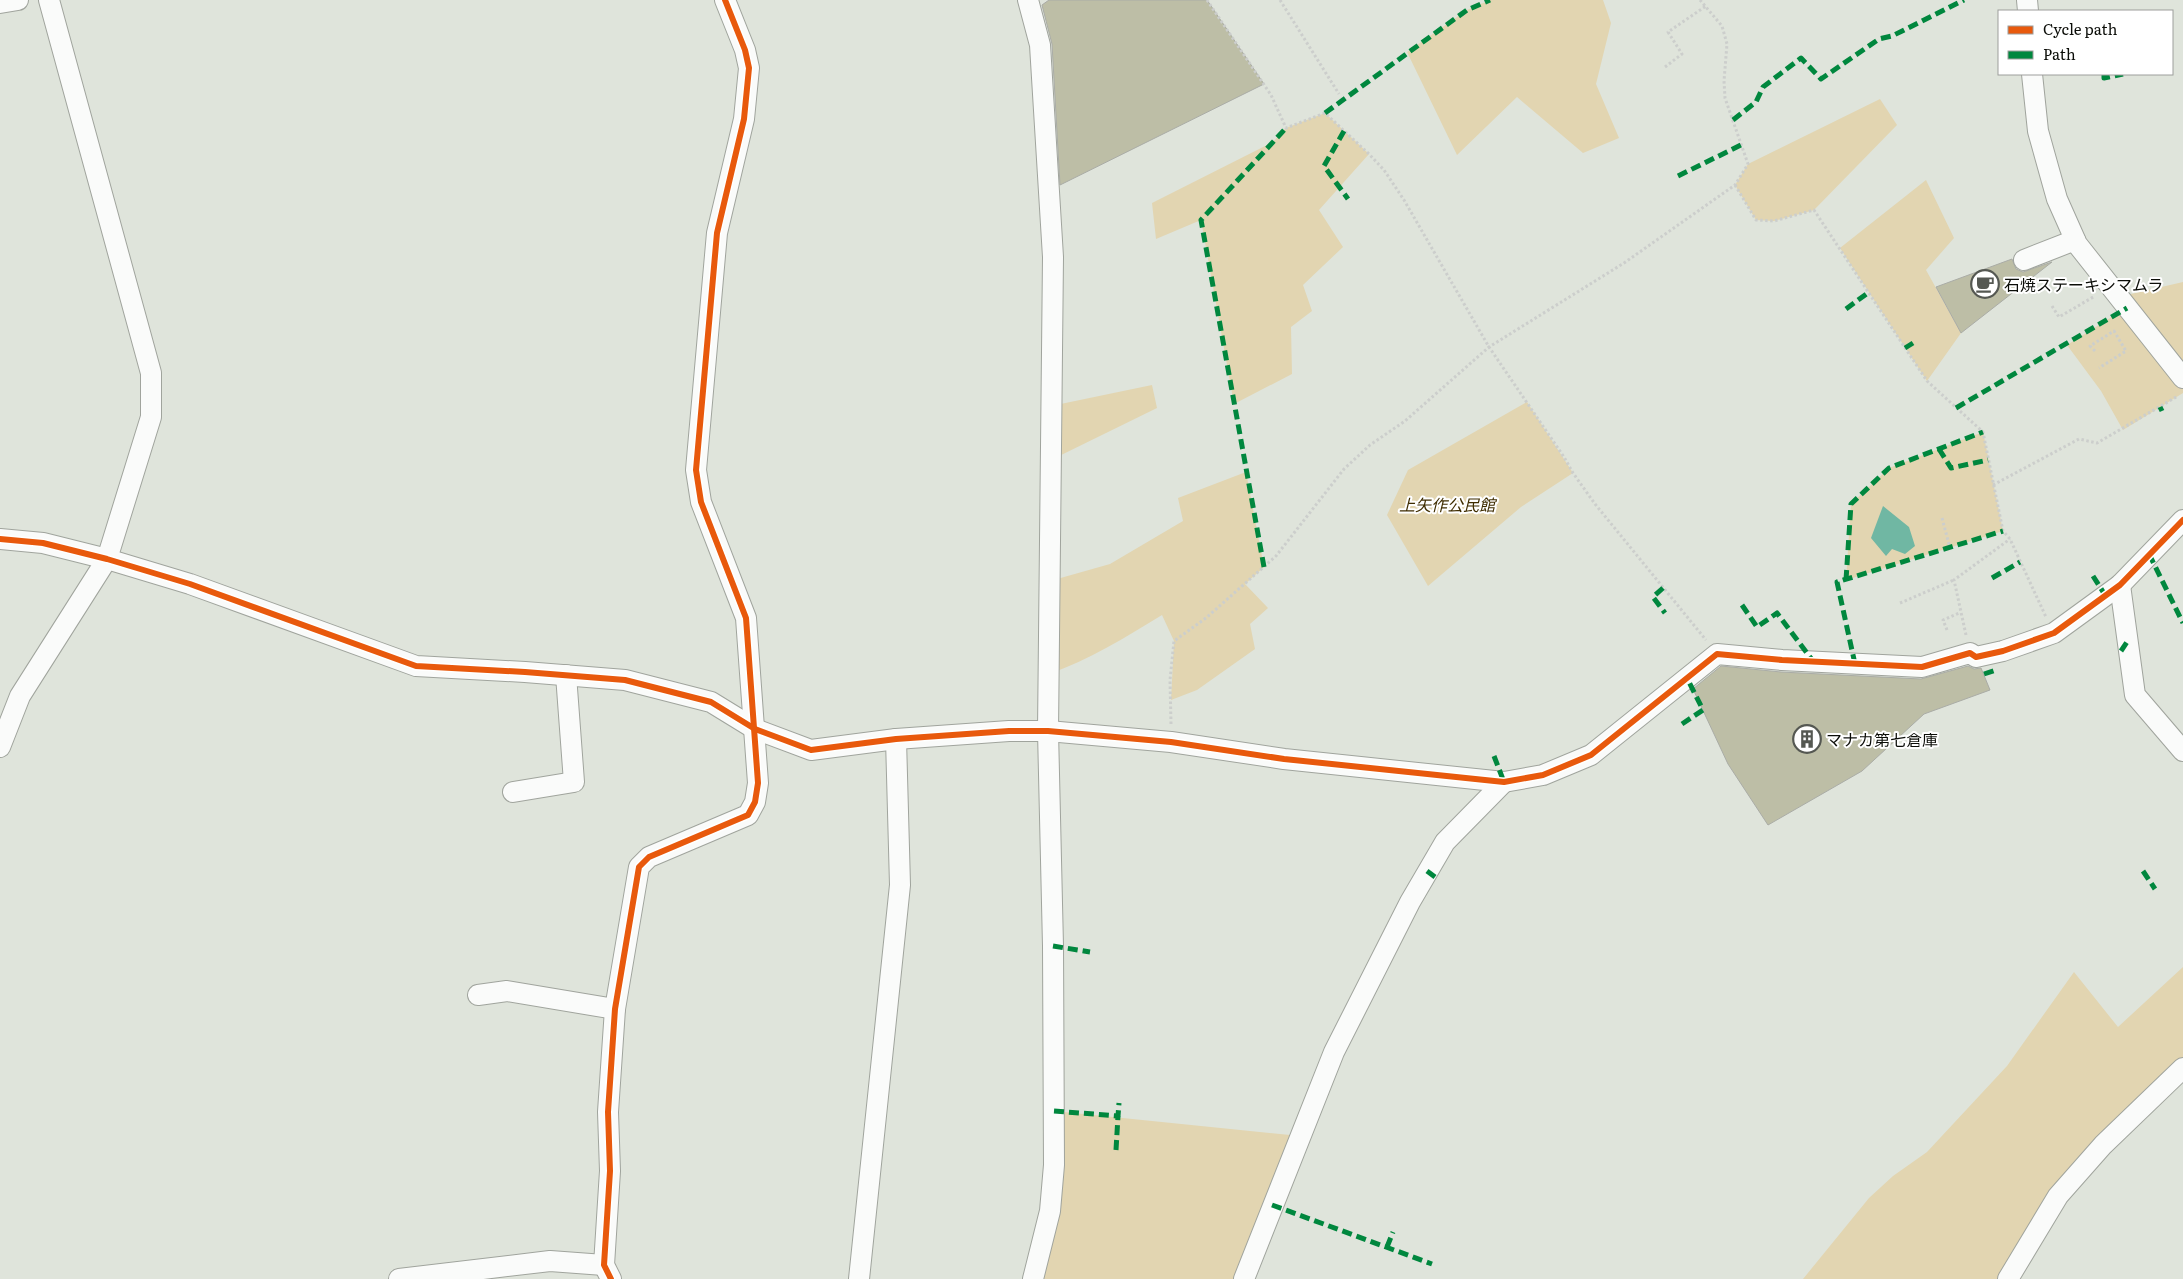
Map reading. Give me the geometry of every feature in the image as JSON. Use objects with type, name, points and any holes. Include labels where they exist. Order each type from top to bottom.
[{"type":"street","points":[[0,3],[18,0]]},
{"type":"street","points":[[0,747],[20,696],[107,559],[151,417],[151,373],[49,0]]},
{"type":"street","points":[[399,1279],[550,1261],[607,1272],[610,1171],[608,1112],[615,1009],[639,867],[649,857],[748,815],[755,802],[758,783],[746,618],[701,502],[696,470],[717,233],[744,119],[749,68],[746,50],[725,0]]},
{"type":"street","points":[[1028,0],[1040,45],[1053,257],[1048,731],[1053,946],[1054,1165],[1050,1211],[1033,1279]]},
{"type":"street","points":[[2032,75],[2038,131],[2057,199],[2075,240],[2110,288],[2183,378]]},
{"type":"street","points":[[2024,260],[2075,240]]},
{"type":"street","points":[[0,539],[43,543],[107,559],[190,584],[416,666],[625,680],[711,702],[755,729],[811,750],[896,739],[1009,731],[1048,731],[1171,742],[1284,759],[1504,782],[1543,775],[1591,755],[1717,654],[1782,660],[1922,667],[1970,653],[1976,657],[2003,651],[2054,633],[2120,585],[2183,520]]},
{"type":"street","points":[[2120,585],[2134,695],[2183,751]]},
{"type":"street","points":[[512,792],[574,782],[566,675]]},
{"type":"street","points":[[859,1279],[900,885],[896,739]]},
{"type":"street","points":[[1244,1279],[1334,1052],[1410,902],[1445,842],[1504,782]]},
{"type":"street","points":[[478,995],[507,991],[615,1009]]},
{"type":"street","points":[[2008,1279],[2058,1196],[2103,1145],[2183,1068]]},
{"type":"path","points":[[1207,0],[1271,95],[1286,128],[1325,113],[1384,170],[1489,347],[1595,504],[1717,654]]},
{"type":"path","points":[[1280,0],[1339,94]]},
{"type":"path","points":[[1171,742],[1170,680],[1174,641],[1206,618],[1276,556],[1344,470],[1357,457],[1370,445],[1405,421],[1489,347],[1624,262],[1735,185],[1748,164],[1725,98],[1724,81],[1727,44],[1722,26],[1700,0]]},
{"type":"path","points":[[1665,67],[1682,54],[1668,32],[1706,6]]},
{"type":"path","points":[[1735,185],[1756,220],[1774,221],[1814,210],[1927,381],[1983,432],[2002,531],[2010,539],[2054,633]]},
{"type":"path","points":[[2052,306],[2059,317],[2110,288]]},
{"type":"path","points":[[2095,351],[2090,346],[2114,331],[2126,351],[2099,368]]},
{"type":"path","points":[[1993,485],[2079,439],[2097,444],[2183,393]]},
{"type":"path","points":[[1942,518],[1950,548]]},
{"type":"path","points":[[1900,603],[1954,580],[2010,539]]},
{"type":"path","points":[[1954,580],[1970,653]]},
{"type":"path","points":[[1947,630],[1943,620],[1960,613]]},
{"type":"green space","points":[[1490,0],[1603,0],[1611,23],[1596,84],[1619,138],[1583,153],[1517,97],[1457,155],[1407,52],[1467,10]]},
{"type":"green space","points":[[1880,99],[1897,125],[1814,210],[1774,221],[1756,220],[1735,185],[1748,164]]},
{"type":"green space","points":[[1325,113],[1369,154],[1319,210],[1343,247],[1303,285],[1312,311],[1291,327],[1292,374],[1234,404],[1201,220],[1156,239],[1152,203],[1273,142],[1286,128]]},
{"type":"green space","points":[[1926,180],[1954,238],[1926,270],[1961,333],[1927,381],[1840,248]]},
{"type":"green space","points":[[2183,282],[2183,393],[2123,430],[2101,391],[2067,345],[2126,308],[2118,297]]},
{"type":"green space","points":[[1152,385],[1157,408],[1051,460],[1051,406]]},
{"type":"green space","name":"上矢作公民館","points":[[1527,402],[1573,473],[1521,507],[1428,586],[1387,515],[1408,470]]},
{"type":"green space","points":[[1983,432],[2003,531],[1846,580],[1851,504],[1889,468]]},
{"type":"green space","points":[[1246,472],[1264,567],[1245,584],[1268,608],[1250,624],[1255,649],[1197,690],[1171,700],[1174,641],[1162,615],[1093,655],[1049,674],[1050,581],[1110,564],[1183,521],[1178,498]]},
{"type":"green space","points":[[2183,967],[2183,1068],[2123,1127],[2007,1279],[1803,1279],[1869,1198],[1893,1176],[1927,1152],[2007,1066],[2074,972],[2118,1027]]},
{"type":"green space","points":[[1054,1111],[1300,1136],[1244,1279],[1033,1279]]},
{"type":"shaded area","points":[[1883,506],[1909,527],[1915,546],[1905,554],[1892,549],[1886,556],[1871,538]]},
{"type":"building","points":[[1049,0],[1207,0],[1264,84],[1060,185],[1052,44],[1042,5]]},
{"type":"building","name":"石焼ステーキシマムラ","points":[[2012,259],[2016,269],[2023,272],[2052,262],[1961,333],[1936,287]]},
{"type":"building","name":"マナカ第七倉庫","points":[[1721,666],[1781,672],[1921,679],[1968,666],[1974,669],[1981,668],[1990,690],[1924,714],[1862,771],[1768,825],[1728,764],[1693,689]]},
{"type":"marked path","points":[[1325,113],[1467,10],[1490,0]]},
{"type":"marked path","points":[[1733,120],[1756,102],[1763,87],[1801,58],[1821,79],[1879,39],[1892,36],[1964,0]]},
{"type":"marked path","points":[[2104,75],[2104,78],[2118,75]]},
{"type":"marked path","points":[[1264,567],[1201,220],[1286,128]]},
{"type":"marked path","points":[[1344,131],[1324,166],[1348,199]]},
{"type":"marked path","points":[[1678,176],[1741,145]]},
{"type":"marked path","points":[[1846,309],[1869,292]]},
{"type":"marked path","points":[[1956,408],[2127,308]]},
{"type":"marked path","points":[[1905,348],[1913,343]]},
{"type":"marked path","points":[[2160,407],[2162,411]]},
{"type":"marked path","points":[[1846,580],[1851,504],[1889,468],[1983,432]]},
{"type":"marked path","points":[[1939,449],[1951,468],[1988,460]]},
{"type":"marked path","points":[[1855,664],[1837,582],[2003,531]]},
{"type":"marked path","points":[[2149,554],[2183,623]]},
{"type":"marked path","points":[[1992,578],[2020,562]]},
{"type":"marked path","points":[[2093,576],[2105,595]]},
{"type":"marked path","points":[[1663,588],[1653,597],[1665,613]]},
{"type":"marked path","points":[[1742,605],[1757,627],[1777,613],[1813,661]]},
{"type":"marked path","points":[[2121,651],[2127,642]]},
{"type":"marked path","points":[[1984,674],[1996,670]]},
{"type":"marked path","points":[[1682,724],[1703,710],[1687,678]]},
{"type":"marked path","points":[[1494,756],[1504,782]]},
{"type":"marked path","points":[[1427,871],[1439,880]]},
{"type":"marked path","points":[[2143,871],[2155,889]]},
{"type":"marked path","points":[[1053,946],[1090,952]]},
{"type":"marked path","points":[[1054,1111],[1118,1116],[1119,1103]]},
{"type":"marked path","points":[[1116,1150],[1118,1116]]},
{"type":"marked path","points":[[1272,1205],[1432,1264]]},
{"type":"marked path","points":[[1387,1247],[1393,1232]]},
{"type":"cycle path","points":[[611,1279],[604,1265],[610,1171],[608,1112],[615,1009],[639,867],[649,857],[748,815],[755,802],[758,783],[746,618],[701,502],[696,470],[717,233],[744,119],[749,68],[745,50],[725,0]]},
{"type":"cycle path","points":[[0,539],[43,543],[107,559],[190,584],[416,666],[625,680],[711,702],[755,729],[811,750],[896,739],[1009,731],[1048,731],[1171,742],[1284,759],[1504,782],[1543,775],[1591,755],[1717,654],[1782,660],[1922,667],[1970,653],[1976,657],[2003,651],[2054,633],[2120,585],[2183,520]]},
{"type":"place","name":"石焼ステーキシマムラ","points":[[1985,284]]},
{"type":"place","name":"マナカ第七倉庫","points":[[1807,739]]}]
